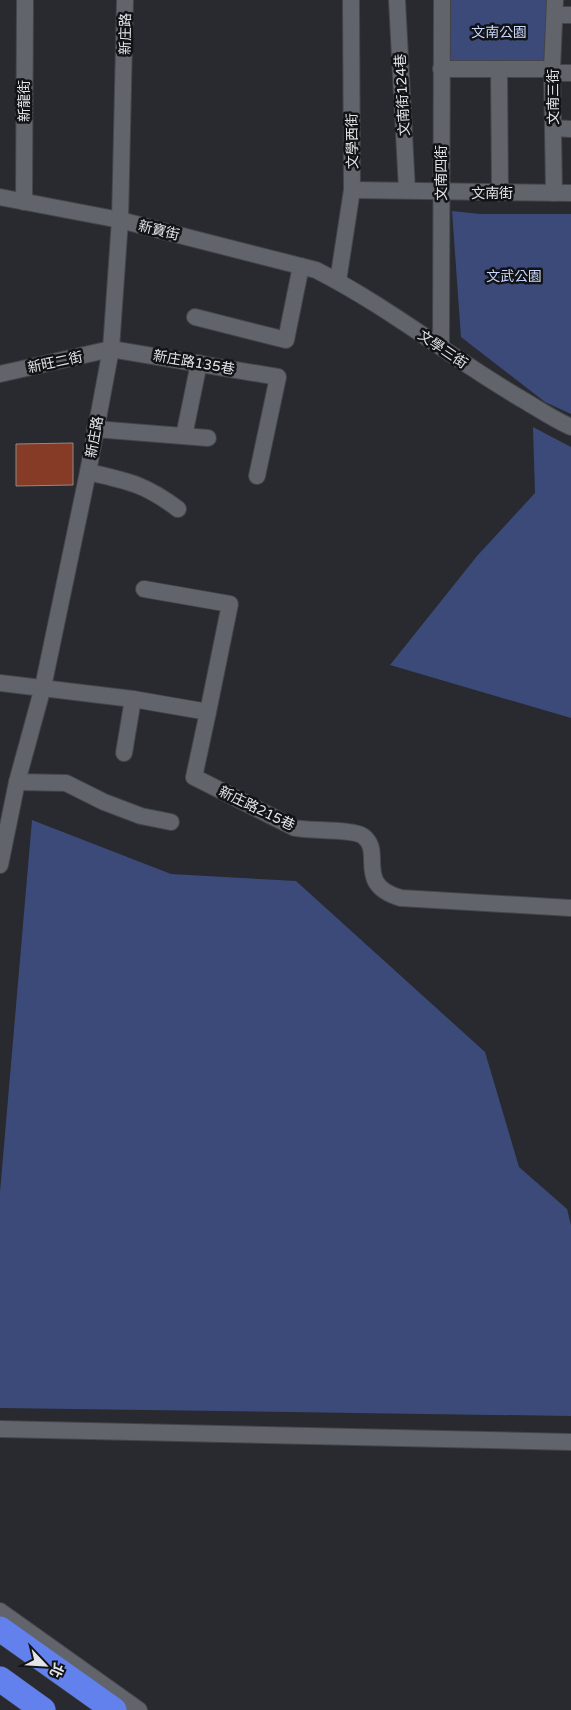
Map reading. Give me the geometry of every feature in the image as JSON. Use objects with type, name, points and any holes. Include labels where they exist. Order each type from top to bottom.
[{"type":"highway","points":[[0,1629],[114,1710]]},
{"type":"highway","points":[[0,1647],[90,1710]]},
{"type":"highway","points":[[0,1679],[43,1710]]},
{"type":"street","name":"新龍街","points":[[24,202],[25,0]]},
{"type":"street","name":"新庄路","points":[[0,865],[4,816],[16,782],[43,687],[88,472],[111,349],[120,220],[125,0]]},
{"type":"street","name":"文學西街","points":[[338,281],[352,190],[350,0]]},
{"type":"street","name":"文南街124巷","points":[[397,0],[407,190]]},
{"type":"street","name":"文南四街","points":[[441,347],[442,0]]},
{"type":"street","points":[[555,7],[571,16]]},
{"type":"street","name":"文南三街","points":[[554,193],[552,71],[555,7]]},
{"type":"street","points":[[441,68],[571,73]]},
{"type":"street","points":[[499,69],[500,193]]},
{"type":"street","points":[[553,128],[571,128]]},
{"type":"street","name":"文南街","points":[[352,190],[571,193]]},
{"type":"street","name":"新寶街","points":[[0,197],[120,220],[308,268]]},
{"type":"street","points":[[195,317],[286,340],[308,268]]},
{"type":"street","name":"文學三街","points":[[308,268],[338,281],[487,379],[571,427]]},
{"type":"street","name":"新庄路135巷","points":[[111,349],[278,377],[257,476]]},
{"type":"street","name":"新旺二街","points":[[0,374],[111,349]]},
{"type":"street","points":[[184,436],[199,363]]},
{"type":"street","points":[[95,429],[208,438]]},
{"type":"street","points":[[88,472],[140,484],[157,493],[178,509]]},
{"type":"street","points":[[0,683],[133,698],[208,712],[230,604],[144,589]]},
{"type":"street","points":[[124,753],[133,698]]},
{"type":"street","name":"新庄路215巷","points":[[208,712],[194,777],[295,828],[312,831],[350,832],[362,835],[369,842],[373,876],[379,887],[386,894],[402,898],[571,908]]},
{"type":"street","points":[[16,782],[66,784],[104,802],[141,816],[171,822]]},
{"type":"street","points":[[0,1429],[571,1442]]},
{"type":"street","points":[[0,1610],[139,1710]]},
{"type":"green space","name":"文南公園","points":[[451,0],[548,0],[547,63],[450,62]]},
{"type":"green space","name":"文武公園","points":[[452,211],[480,214],[571,214],[571,414],[545,402],[461,337]]},
{"type":"green space","points":[[533,427],[571,447],[571,718],[390,665],[477,556],[535,493]]},
{"type":"green space","points":[[32,820],[171,874],[296,881],[485,1052],[519,1167],[567,1209],[571,1225],[571,1416],[0,1408],[0,1192]]},
{"type":"building","points":[[73,443],[73,485],[16,486],[16,444]]}]
